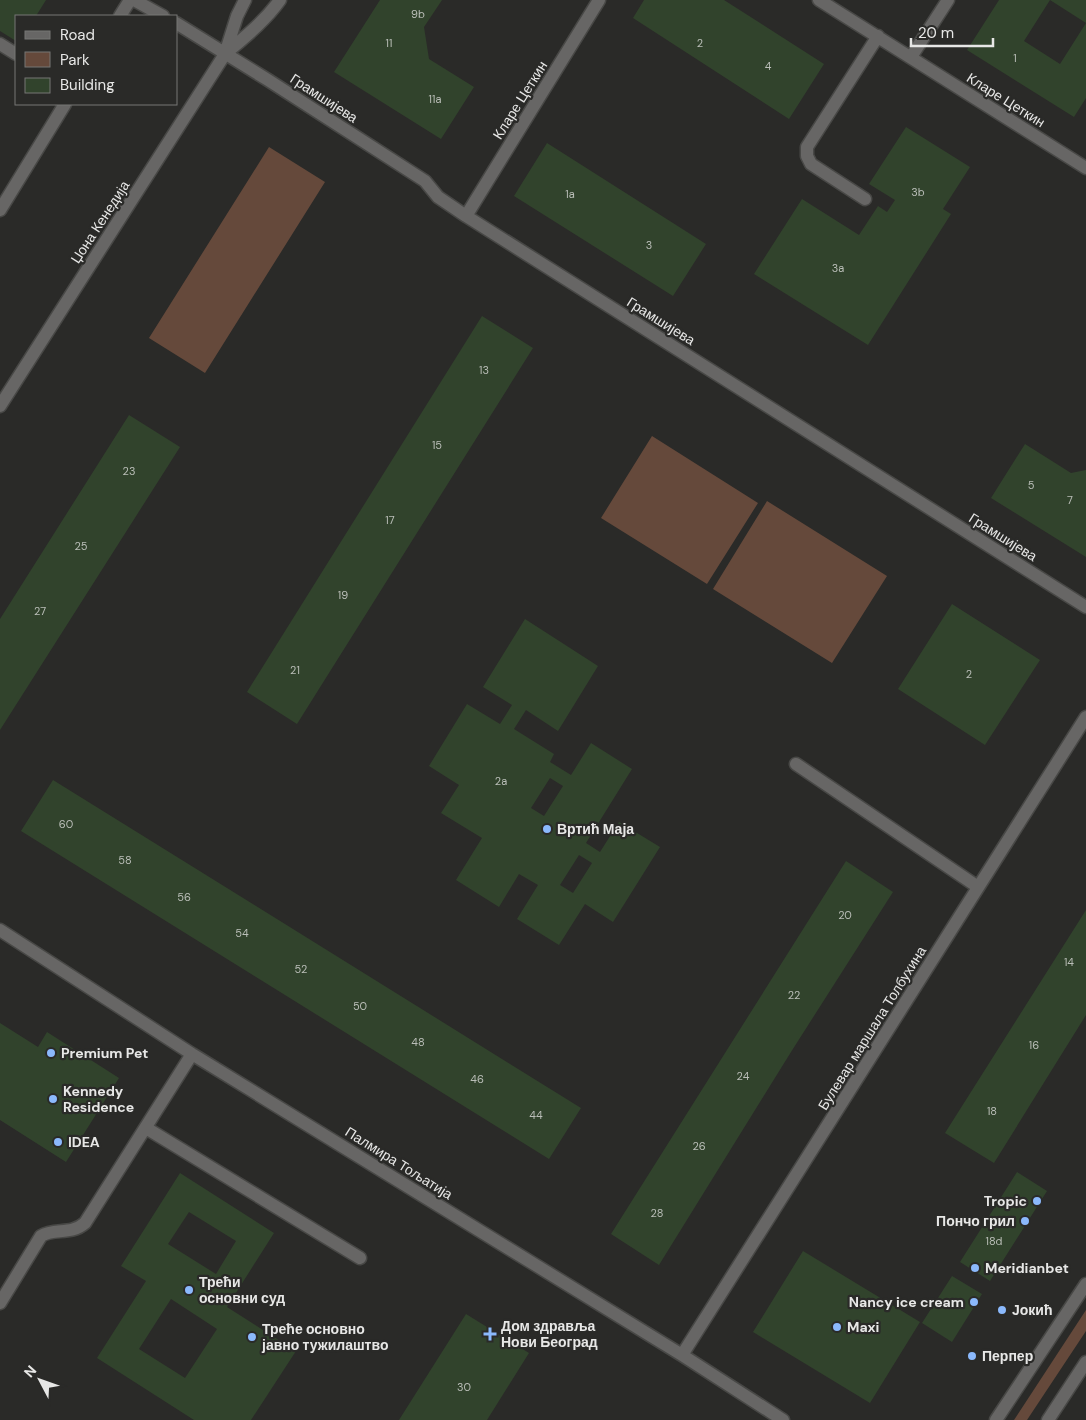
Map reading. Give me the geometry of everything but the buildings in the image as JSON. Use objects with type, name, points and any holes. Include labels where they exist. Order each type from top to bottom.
[{"type":"street","points":[[121,15],[130,0]]},
{"type":"street","points":[[134,0],[162,15]]},
{"type":"street","name":"Џона Кенедија","points":[[0,406],[224,54],[237,16],[245,0]]},
{"type":"street","name":"Џона Кенедија","points":[[224,54],[253,30],[280,0]]},
{"type":"street","name":"Кларе Цеткин","points":[[466,216],[599,0]]},
{"type":"street","name":"Кларе Цеткин","points":[[819,0],[1086,168]]},
{"type":"street","points":[[911,57],[948,0]]},
{"type":"street","points":[[178,24],[224,54]]},
{"type":"street","points":[[865,199],[811,164],[806,156],[807,147],[878,36]]},
{"type":"street","points":[[0,44],[15,53]]},
{"type":"street","name":"Грамшијева","points":[[224,54],[268,80],[425,181],[438,197],[466,216],[1086,607]]},
{"type":"street","points":[[0,210],[65,105]]},
{"type":"street","name":"Булевар маршала Толбухина","points":[[682,1355],[1086,717]]},
{"type":"street","points":[[796,764],[978,887]]},
{"type":"street","name":"Палмира Тољатија","points":[[0,930],[192,1054],[682,1355],[783,1420]]},
{"type":"street","points":[[0,1303],[41,1236],[50,1232],[76,1230],[85,1223],[192,1054]]},
{"type":"street","points":[[146,1128],[360,1258]]},
{"type":"street","points":[[996,1420],[1086,1284]]},
{"type":"street","points":[[1048,1420],[1086,1362]]},
{"type":"green space","points":[[269,147],[325,182],[205,373],[149,338]]},
{"type":"green space","points":[[652,436],[758,503],[707,584],[601,518]]},
{"type":"green space","points":[[767,501],[887,576],[832,663],[713,589]]},
{"type":"green space","points":[[1086,1310],[1086,1331],[1027,1420],[1014,1420]]},
{"type":"place","name":"Вртић Маја","points":[[547,829]]},
{"type":"place","name":"Premium Pet","points":[[51,1053]]},
{"type":"place","name":"Kennedy Residence","points":[[53,1099]]},
{"type":"place","name":"IDEA","points":[[58,1142]]},
{"type":"place","name":"Tropic","points":[[1037,1201]]},
{"type":"place","name":"Пончо грил","points":[[1025,1221]]},
{"type":"place","name":"Meridianbet","points":[[975,1268]]},
{"type":"place","name":"Трећи основни суд","points":[[189,1290]]},
{"type":"place","name":"Nancy ice cream","points":[[974,1302]]},
{"type":"place","name":"Јокић","points":[[1002,1310]]},
{"type":"place","name":"Maxi","points":[[837,1327]]},
{"type":"place","name":"Дом здравља Нови Београд","points":[[490,1334]]},
{"type":"place","name":"Треће основно јавно тужилаштво","points":[[252,1337]]},
{"type":"place","name":"Перпер","points":[[972,1356]]}]
